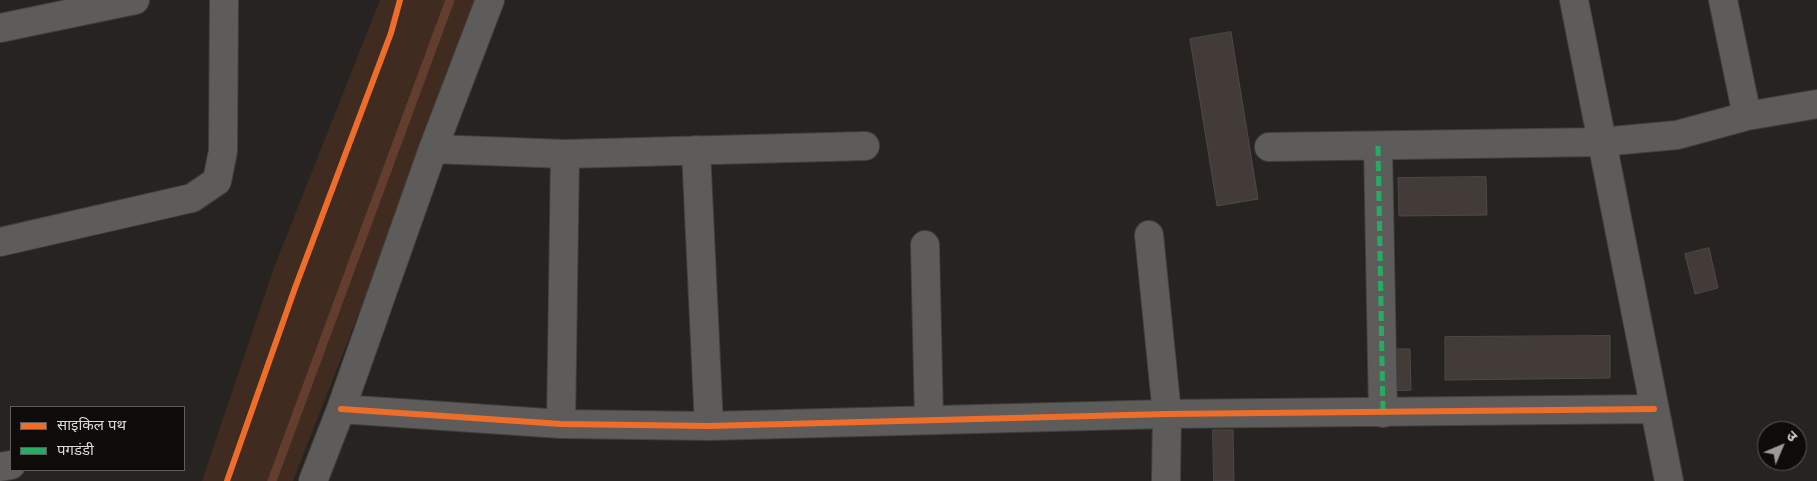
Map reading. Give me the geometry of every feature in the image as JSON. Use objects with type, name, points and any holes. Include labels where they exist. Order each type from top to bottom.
[{"type":"street","points":[[0,28],[135,0]]},
{"type":"street","points":[[0,242],[192,198],[217,181],[223,151],[224,0]]},
{"type":"street","points":[[313,481],[433,149],[490,0]]},
{"type":"street","points":[[1574,0],[1669,481]]},
{"type":"street","points":[[1723,0],[1746,116]]},
{"type":"street","points":[[1269,148],[1601,142],[1677,135],[1746,116],[1817,104]]},
{"type":"street","points":[[433,149],[565,154],[865,146]]},
{"type":"street","points":[[1378,146],[1383,412]]},
{"type":"street","points":[[696,150],[709,426]]},
{"type":"street","points":[[561,424],[565,154]]},
{"type":"street","points":[[1149,236],[1167,414],[1166,481]]},
{"type":"street","points":[[926,245],[929,419]]},
{"type":"street","points":[[340,409],[561,424],[709,426],[1167,414],[1654,409]]},
{"type":"shaded area","points":[[380,0],[476,0],[367,292],[293,481],[202,481],[275,265]]},
{"type":"building","points":[[1231,32],[1258,199],[1217,206],[1190,39]]},
{"type":"building","points":[[1486,177],[1487,215],[1399,216],[1398,178]]},
{"type":"building","points":[[1709,248],[1718,288],[1695,294],[1685,254]]},
{"type":"building","points":[[1610,336],[1610,378],[1445,380],[1445,337]]},
{"type":"building","points":[[1387,349],[1410,349],[1411,390],[1388,391]]},
{"type":"building","points":[[1213,430],[1233,430],[1234,481],[1214,481]]},
{"type":"waterway","points":[[272,481],[450,0]]},
{"type":"marked path","points":[[1378,146],[1383,413]]},
{"type":"cycle path","points":[[227,481],[295,288],[391,33],[400,0]]},
{"type":"cycle path","points":[[341,409],[561,424],[709,426],[1167,414],[1654,409]]}]
